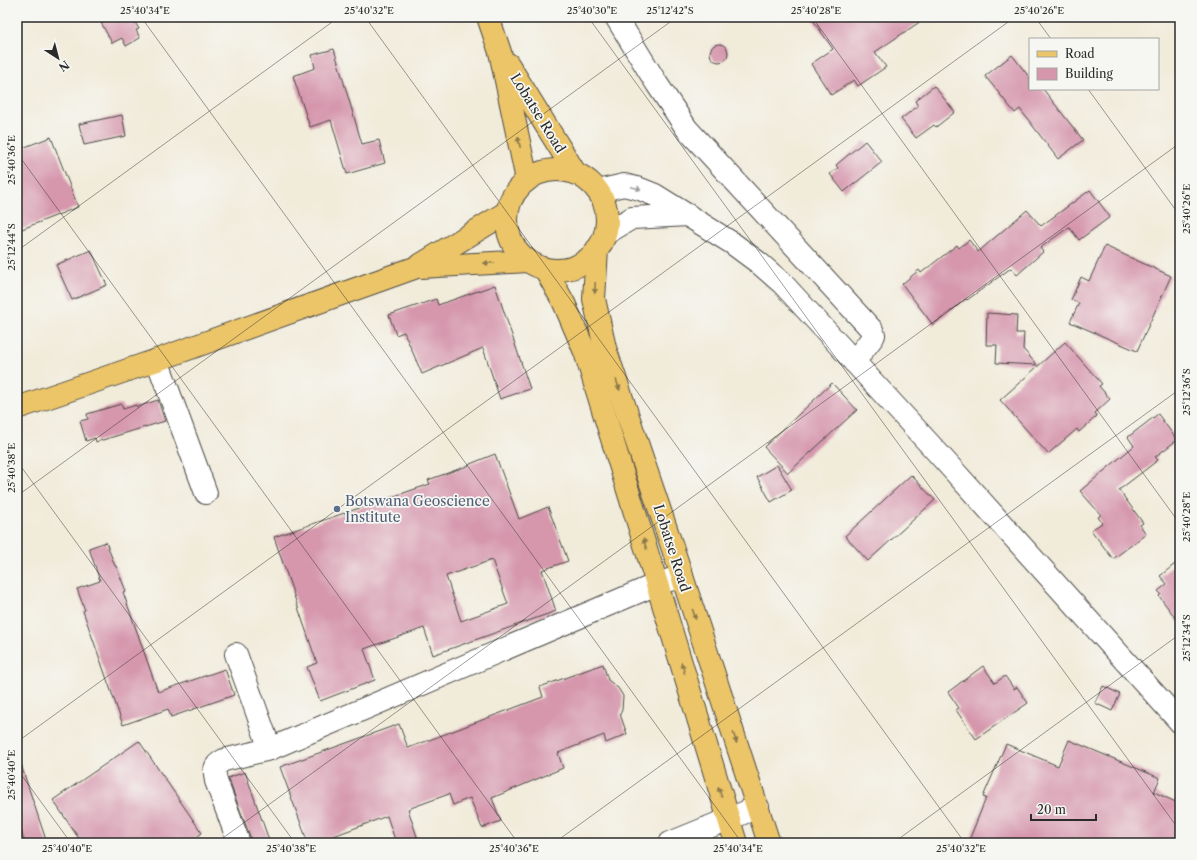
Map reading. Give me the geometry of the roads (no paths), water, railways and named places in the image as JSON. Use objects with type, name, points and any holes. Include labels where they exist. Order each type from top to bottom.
[{"type":"main road","name":"Lobatse Road","points":[[488,17],[500,52],[527,180]]},
{"type":"main road","name":"Lobatse Road","points":[[500,52],[576,174]]},
{"type":"main road","name":"Lobatse Road","points":[[736,843],[585,352],[564,303],[536,265],[515,248],[508,230],[507,212],[514,194],[527,180],[542,172],[559,170],[576,174],[588,181],[598,191],[603,200],[607,222],[601,242],[594,299],[605,348],[682,576],[769,843]]},
{"type":"main road","points":[[17,408],[417,268],[507,212]]},
{"type":"main road","points":[[417,268],[536,265],[564,270],[583,263],[601,242]]},
{"type":"street","points":[[616,17],[657,84],[688,129],[872,330],[874,335],[873,337],[854,362]]},
{"type":"street","points":[[598,191],[624,185],[655,195],[732,242],[783,284],[1180,722]]},
{"type":"street","points":[[601,242],[632,218],[688,215]]},
{"type":"street","points":[[157,360],[206,493]]},
{"type":"street","points":[[238,843],[216,781],[214,770],[218,763],[224,760],[270,749],[657,584],[682,576]]},
{"type":"street","points":[[236,654],[270,749]]},
{"type":"street","points":[[670,843],[758,807]]},
{"type":"place","name":"Botswana Geoscience Institute","points":[[337,509]]}]
